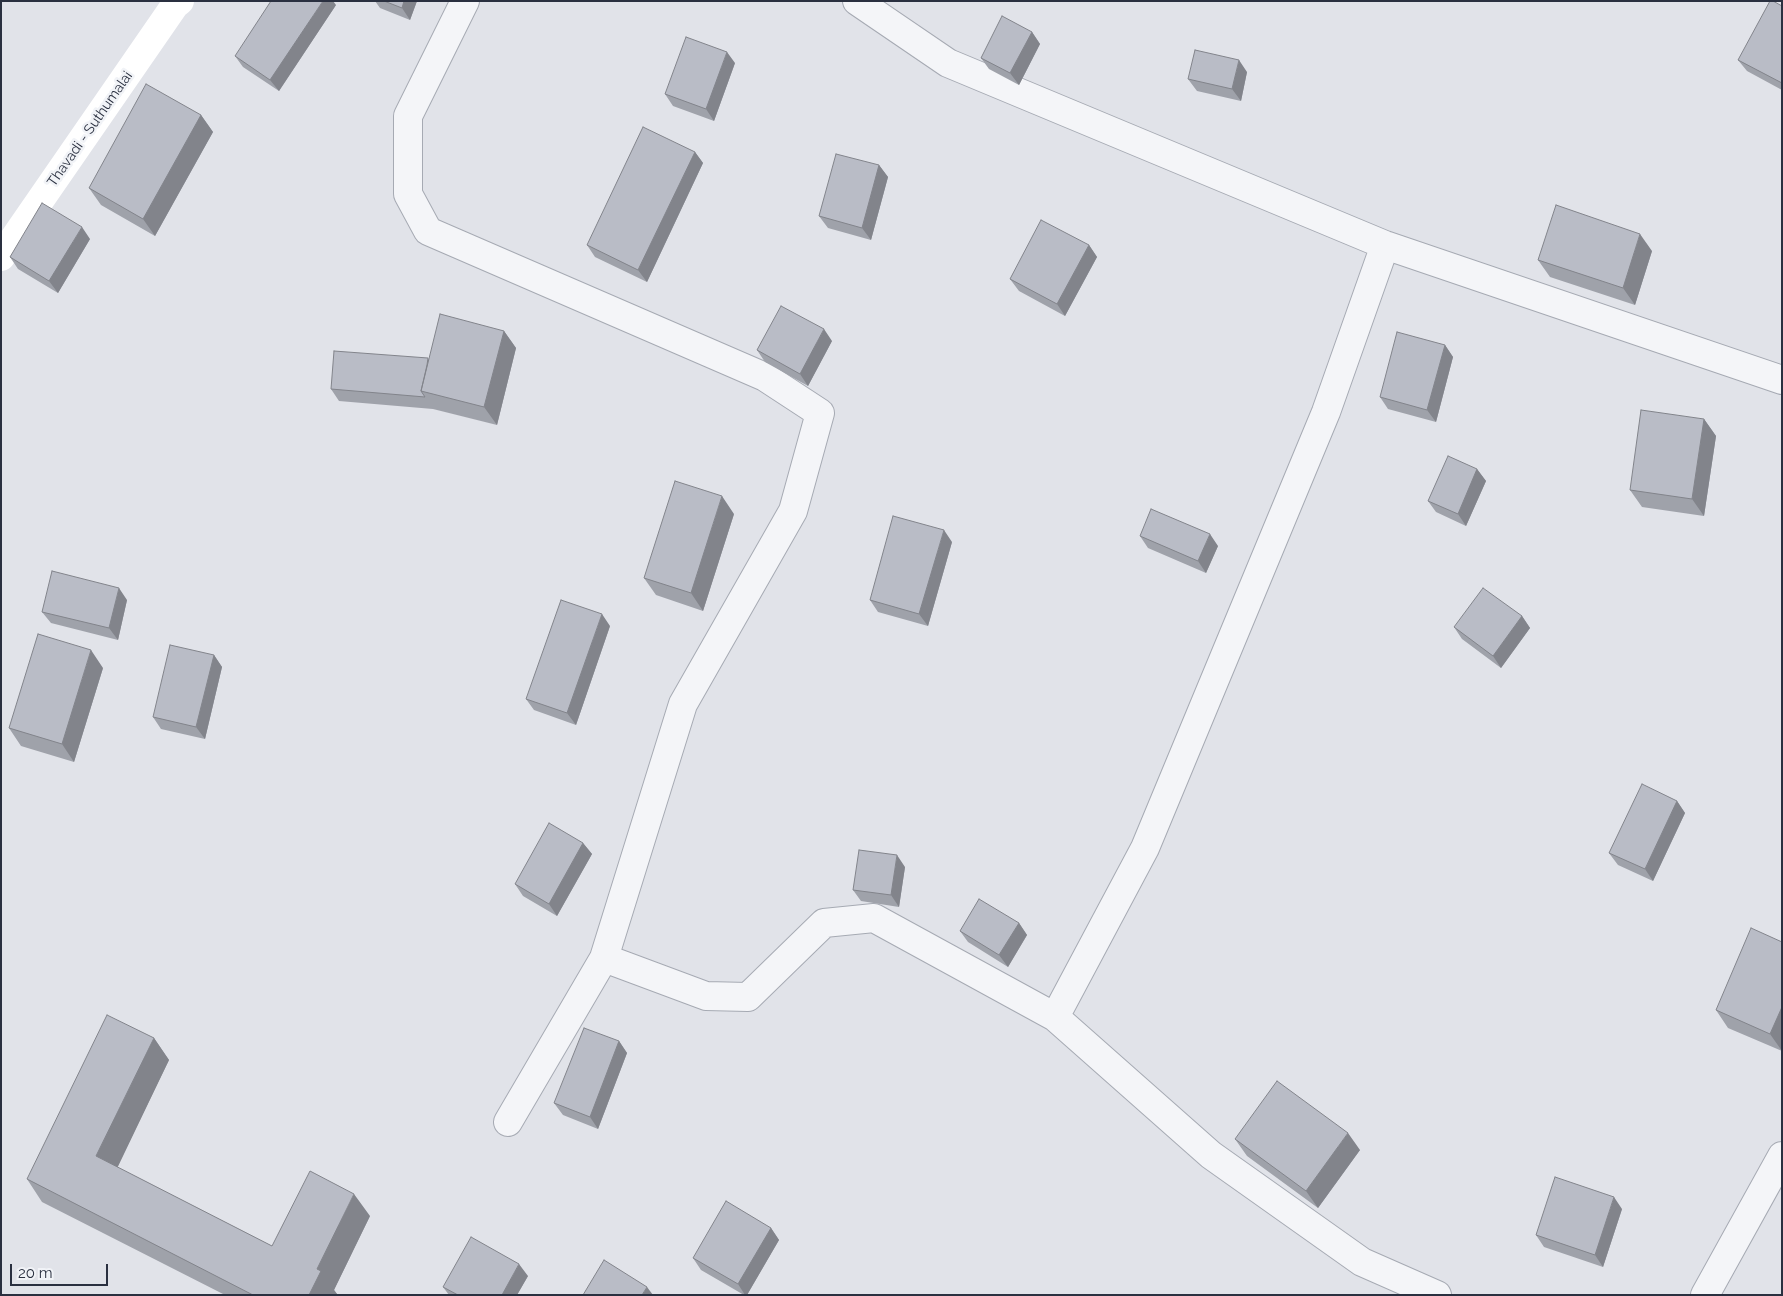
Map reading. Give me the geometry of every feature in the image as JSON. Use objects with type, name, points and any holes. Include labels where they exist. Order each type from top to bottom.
[{"type":"main road","name":"Thavadi - Suthumalai","points":[[1,257],[175,3]]},
{"type":"street","points":[[465,1],[408,116],[408,194],[428,231],[765,377],[820,413],[793,511],[683,704],[604,958],[508,1122]]},
{"type":"street","points":[[857,1],[948,63],[1384,245],[1779,373]]},
{"type":"street","points":[[1054,1017],[1145,848],[1326,412],[1384,245]]},
{"type":"street","points":[[604,958],[706,996],[748,997],[824,923],[874,918],[1054,1017],[1211,1155],[1362,1262],[1437,1295]]},
{"type":"street","points":[[1704,1295],[1782,1156]]},
{"type":"building","points":[[271,1],[323,1],[270,80],[235,56]]},
{"type":"building","points":[[384,1],[404,1],[402,8]]},
{"type":"building","points":[[1770,1],[1782,6],[1782,83],[1738,60]]},
{"type":"building","points":[[1002,16],[1032,32],[1010,73],[981,58]]},
{"type":"building","points":[[686,37],[727,52],[706,109],[665,94]]},
{"type":"building","points":[[1195,50],[1239,60],[1232,89],[1188,79]]},
{"type":"building","points":[[146,84],[201,115],[143,219],[89,188]]},
{"type":"building","points":[[643,127],[695,152],[638,270],[587,245]]},
{"type":"building","points":[[836,154],[879,165],[862,228],[819,216]]},
{"type":"building","points":[[42,203],[82,227],[49,281],[10,257]]},
{"type":"building","points":[[1556,205],[1640,234],[1623,288],[1538,260]]},
{"type":"building","points":[[1041,220],[1089,245],[1057,304],[1010,279]]},
{"type":"building","points":[[781,306],[824,329],[800,374],[757,350]]},
{"type":"building","points":[[440,314],[504,331],[484,407],[421,391]]},
{"type":"building","points":[[1397,332],[1445,345],[1427,410],[1380,397]]},
{"type":"building","points":[[334,351],[428,358],[421,391],[425,397],[331,389]]},
{"type":"building","points":[[1641,410],[1704,419],[1692,499],[1630,490]]},
{"type":"building","points":[[1448,456],[1477,469],[1458,514],[1428,501]]},
{"type":"building","points":[[675,481],[722,496],[691,593],[644,578]]},
{"type":"building","points":[[1151,509],[1210,534],[1198,561],[1140,536]]},
{"type":"building","points":[[893,516],[944,530],[919,614],[870,600]]},
{"type":"building","points":[[52,571],[119,588],[109,628],[42,612]]},
{"type":"building","points":[[1483,588],[1522,616],[1493,656],[1454,627]]},
{"type":"building","points":[[561,600],[602,614],[567,713],[526,699]]},
{"type":"building","points":[[38,634],[91,650],[62,744],[9,728]]},
{"type":"building","points":[[170,645],[214,655],[196,727],[153,717]]},
{"type":"building","points":[[1642,784],[1677,801],[1645,869],[1609,853]]},
{"type":"building","points":[[549,823],[583,843],[549,904],[515,884]]},
{"type":"building","points":[[859,850],[897,855],[891,895],[853,890]]},
{"type":"building","points":[[979,899],[1019,923],[999,955],[960,931]]},
{"type":"building","points":[[1751,928],[1782,942],[1782,1007],[1770,1034],[1716,1010]]},
{"type":"building","points":[[107,1015],[154,1038],[96,1156],[272,1246],[310,1171],[354,1194],[317,1269],[321,1271],[309,1295],[253,1295],[27,1179]]},
{"type":"building","points":[[584,1028],[619,1041],[590,1117],[554,1103]]},
{"type":"building","points":[[1277,1081],[1348,1133],[1306,1191],[1235,1139]]},
{"type":"building","points":[[1555,1177],[1614,1197],[1595,1255],[1536,1235]]},
{"type":"building","points":[[726,1201],[771,1228],[738,1284],[693,1258]]},
{"type":"building","points":[[471,1237],[519,1264],[502,1295],[458,1295],[443,1287]]},
{"type":"building","points":[[604,1260],[647,1287],[642,1295],[583,1295]]}]
